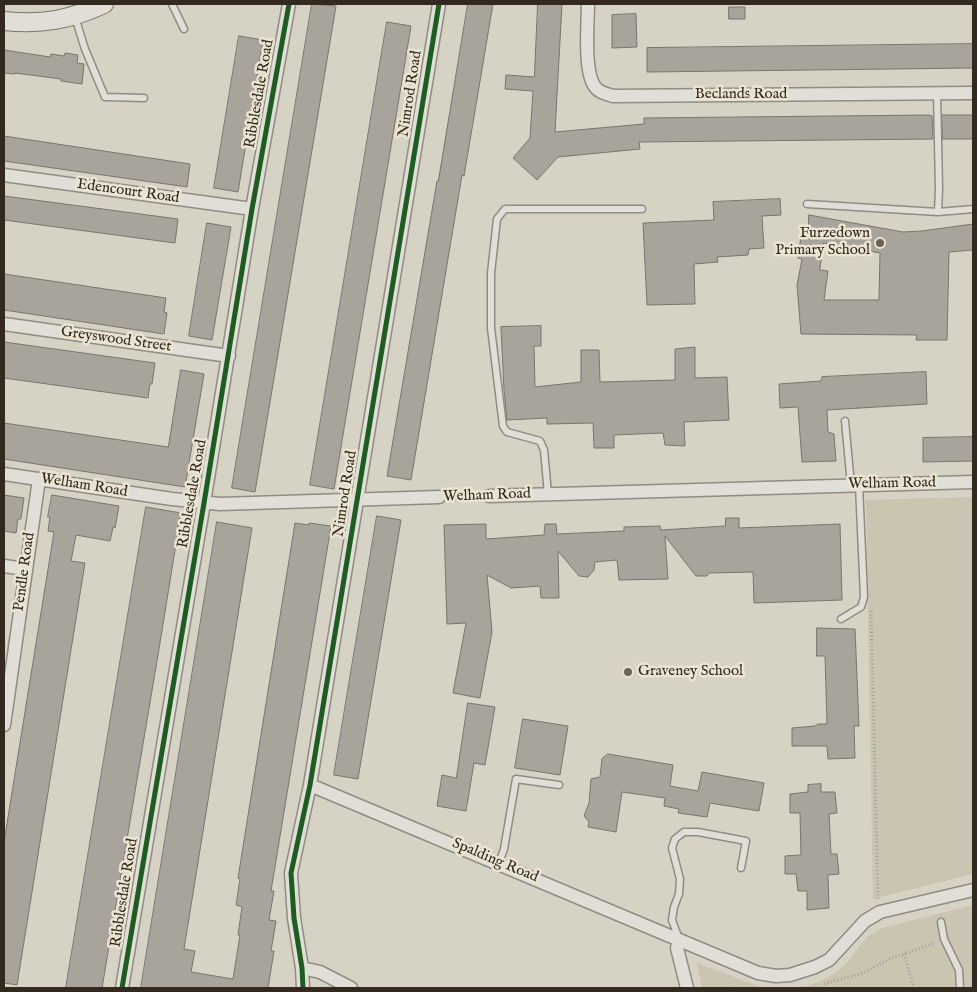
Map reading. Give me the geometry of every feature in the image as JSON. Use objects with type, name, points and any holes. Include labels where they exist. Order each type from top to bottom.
[{"type":"street","points":[[4,21],[50,22],[75,16],[104,4]]},
{"type":"street","name":"Ribblesdale Road","points":[[122,988],[229,356],[252,209],[289,4]]},
{"type":"street","name":"Nimrod Road","points":[[303,988],[302,968],[294,918],[291,873],[310,785],[439,4]]},
{"type":"street","name":"Beclands Road","points":[[588,4],[588,69],[596,88],[613,96],[973,93]]},
{"type":"street","name":"Edencourt Road","points":[[4,175],[252,209]]},
{"type":"street","name":"Greyswood Street","points":[[4,324],[229,356]]},
{"type":"street","name":"Welham Road","points":[[4,474],[204,503],[236,504],[439,497]]},
{"type":"street","name":"Pendle Road","points":[[4,725],[39,479]]},
{"type":"street","name":"Welham Road","points":[[488,496],[973,482]]},
{"type":"street","points":[[4,566],[25,569]]},
{"type":"street","name":"Spalding Road","points":[[310,785],[758,973],[776,976],[790,975],[815,967],[829,960],[865,921],[880,912]]},
{"type":"street","points":[[880,912],[973,890]]},
{"type":"street","points":[[679,940],[677,948],[687,988]]},
{"type":"street","points":[[302,968],[320,972],[351,988]]},
{"type":"lane","points":[[172,4],[184,29]]},
{"type":"lane","points":[[75,16],[85,49],[105,97],[144,98]]},
{"type":"lane","points":[[936,93],[938,212]]},
{"type":"lane","points":[[807,204],[938,212],[973,209]]},
{"type":"lane","points":[[548,494],[544,450],[540,441],[507,432],[503,426],[491,328],[491,273],[497,219],[505,209],[642,210]]},
{"type":"lane","points":[[841,619],[861,607],[864,597],[855,485],[845,421]]},
{"type":"lane","name":"Welham Road","points":[[439,497],[488,496]]},
{"type":"lane","points":[[499,863],[504,849],[516,780],[559,785]]},
{"type":"lane","points":[[679,940],[672,920],[679,894],[680,879],[672,848],[675,839],[684,832],[698,832],[746,841],[741,868]]},
{"type":"lane","points":[[941,922],[944,939],[959,970],[960,988]]},
{"type":"path","points":[[871,609],[878,900],[880,912]]},
{"type":"path","points":[[824,984],[863,973],[889,959],[944,939]]},
{"type":"path","points":[[904,954],[914,988]]},
{"type":"path","points":[[727,988],[736,988]]},
{"type":"shaded area","points":[[973,497],[973,874],[873,899],[866,500]]},
{"type":"shaded area","points":[[973,905],[973,988],[801,988],[819,982],[834,974],[846,964],[868,936],[882,928]]},
{"type":"shaded area","points":[[697,963],[763,988],[702,988]]},
{"type":"building","points":[[312,4],[336,6],[255,492],[232,488]]},
{"type":"building","points":[[468,4],[493,4],[464,176],[462,175],[411,480],[387,476]]},
{"type":"building","points":[[538,4],[562,4],[555,132],[644,124],[644,118],[929,115],[932,116],[933,139],[639,142],[640,149],[558,157],[537,180],[513,158],[530,138],[533,91],[505,89],[506,75],[534,77]]},
{"type":"building","points":[[729,7],[745,7],[745,19],[729,19]]},
{"type":"building","points":[[636,14],[637,47],[612,48],[612,15]]},
{"type":"building","points":[[387,22],[411,26],[334,489],[310,485]]},
{"type":"building","points":[[239,36],[263,40],[238,192],[214,188]]},
{"type":"building","points":[[973,44],[973,68],[647,72],[647,48]]},
{"type":"building","points":[[4,50],[50,57],[51,54],[64,56],[65,53],[78,55],[77,63],[84,64],[82,84],[61,81],[61,79],[4,73]]},
{"type":"building","points":[[942,115],[973,115],[973,139],[943,139]]},
{"type":"building","points":[[4,136],[190,164],[187,187],[4,161]]},
{"type":"building","points":[[4,196],[178,219],[175,243],[4,220]]},
{"type":"building","points":[[780,199],[781,215],[762,216],[764,248],[749,249],[748,255],[717,257],[718,262],[694,264],[695,304],[647,305],[643,223],[714,220],[713,202]]},
{"type":"building","points":[[809,215],[903,232],[973,224],[973,250],[949,252],[947,340],[916,340],[917,335],[801,334],[797,285],[802,259],[798,258],[802,229],[808,229]],"holes":[[[824,243],[880,253],[879,300],[824,300],[828,271],[820,270]]]},
{"type":"building","points":[[207,223],[231,227],[212,340],[189,336]]},
{"type":"building","points":[[4,274],[166,298],[164,312],[167,313],[164,334],[4,310]]},
{"type":"building","points":[[541,326],[541,346],[534,346],[535,387],[581,382],[581,350],[599,350],[600,382],[675,380],[675,349],[695,347],[695,378],[727,377],[729,420],[684,422],[685,446],[665,445],[663,433],[614,435],[614,448],[594,448],[593,423],[547,424],[547,418],[507,420],[501,327]]},
{"type":"building","points":[[4,342],[155,363],[148,398],[4,378]]},
{"type":"building","points":[[181,370],[204,374],[185,487],[4,459],[4,423],[168,447]]},
{"type":"building","points":[[926,372],[927,404],[827,410],[828,432],[834,434],[836,461],[802,462],[798,407],[780,408],[779,384],[821,381],[822,377]]},
{"type":"building","points":[[973,437],[973,461],[923,462],[923,438]]},
{"type":"building","points":[[4,495],[24,498],[21,519],[18,519],[16,533],[4,531]]},
{"type":"building","points":[[52,495],[119,506],[115,528],[113,527],[110,541],[76,535],[71,561],[85,563],[17,985],[4,983],[4,842],[54,532],[48,531],[50,517],[48,517]]},
{"type":"building","points":[[146,507],[181,513],[159,649],[102,988],[66,988]]},
{"type":"building","points":[[377,516],[401,520],[358,779],[334,775]]},
{"type":"building","points":[[726,518],[739,518],[739,528],[840,524],[842,600],[754,603],[753,572],[709,573],[707,576],[696,576],[665,536],[668,579],[619,580],[617,560],[595,562],[594,570],[588,577],[579,576],[558,551],[559,598],[541,598],[540,586],[511,588],[487,575],[492,632],[480,698],[453,693],[466,623],[447,624],[444,525],[486,524],[486,539],[544,535],[545,524],[556,524],[557,534],[624,531],[624,527],[660,526],[661,530],[725,526]]},
{"type":"building","points":[[217,522],[252,528],[184,949],[195,951],[191,972],[233,979],[242,907],[236,905],[240,879],[238,878],[295,523],[331,526],[271,891],[274,891],[269,920],[276,921],[271,951],[274,951],[268,988],[141,988]]},
{"type":"building","points":[[817,628],[855,629],[859,726],[854,726],[855,758],[828,759],[827,746],[792,746],[792,728],[827,724],[825,656],[817,656]]},
{"type":"building","points":[[468,703],[495,707],[485,765],[474,763],[466,811],[437,806],[442,775],[456,778]]},
{"type":"building","points":[[523,719],[568,726],[560,775],[515,768]]},
{"type":"building","points":[[608,754],[673,765],[670,786],[698,791],[702,772],[764,783],[759,811],[710,803],[707,817],[678,813],[679,809],[664,806],[665,798],[622,792],[616,832],[588,827],[589,822],[584,816],[589,803],[591,779],[600,777],[602,759]]},
{"type":"building","points":[[821,784],[821,792],[835,792],[837,813],[829,814],[831,854],[837,854],[839,874],[828,875],[829,908],[807,910],[807,891],[798,891],[796,874],[785,874],[785,856],[801,855],[800,813],[790,813],[790,794],[808,792],[808,785]]},
{"type":"cycle path","points":[[122,988],[252,209],[289,4]]},
{"type":"cycle path","points":[[303,988],[302,968],[294,918],[291,873],[310,785],[439,4]]},
{"type":"place","name":"Furzedown Primary School","points":[[880,243]]},
{"type":"place","name":"Graveney School","points":[[628,672]]}]
